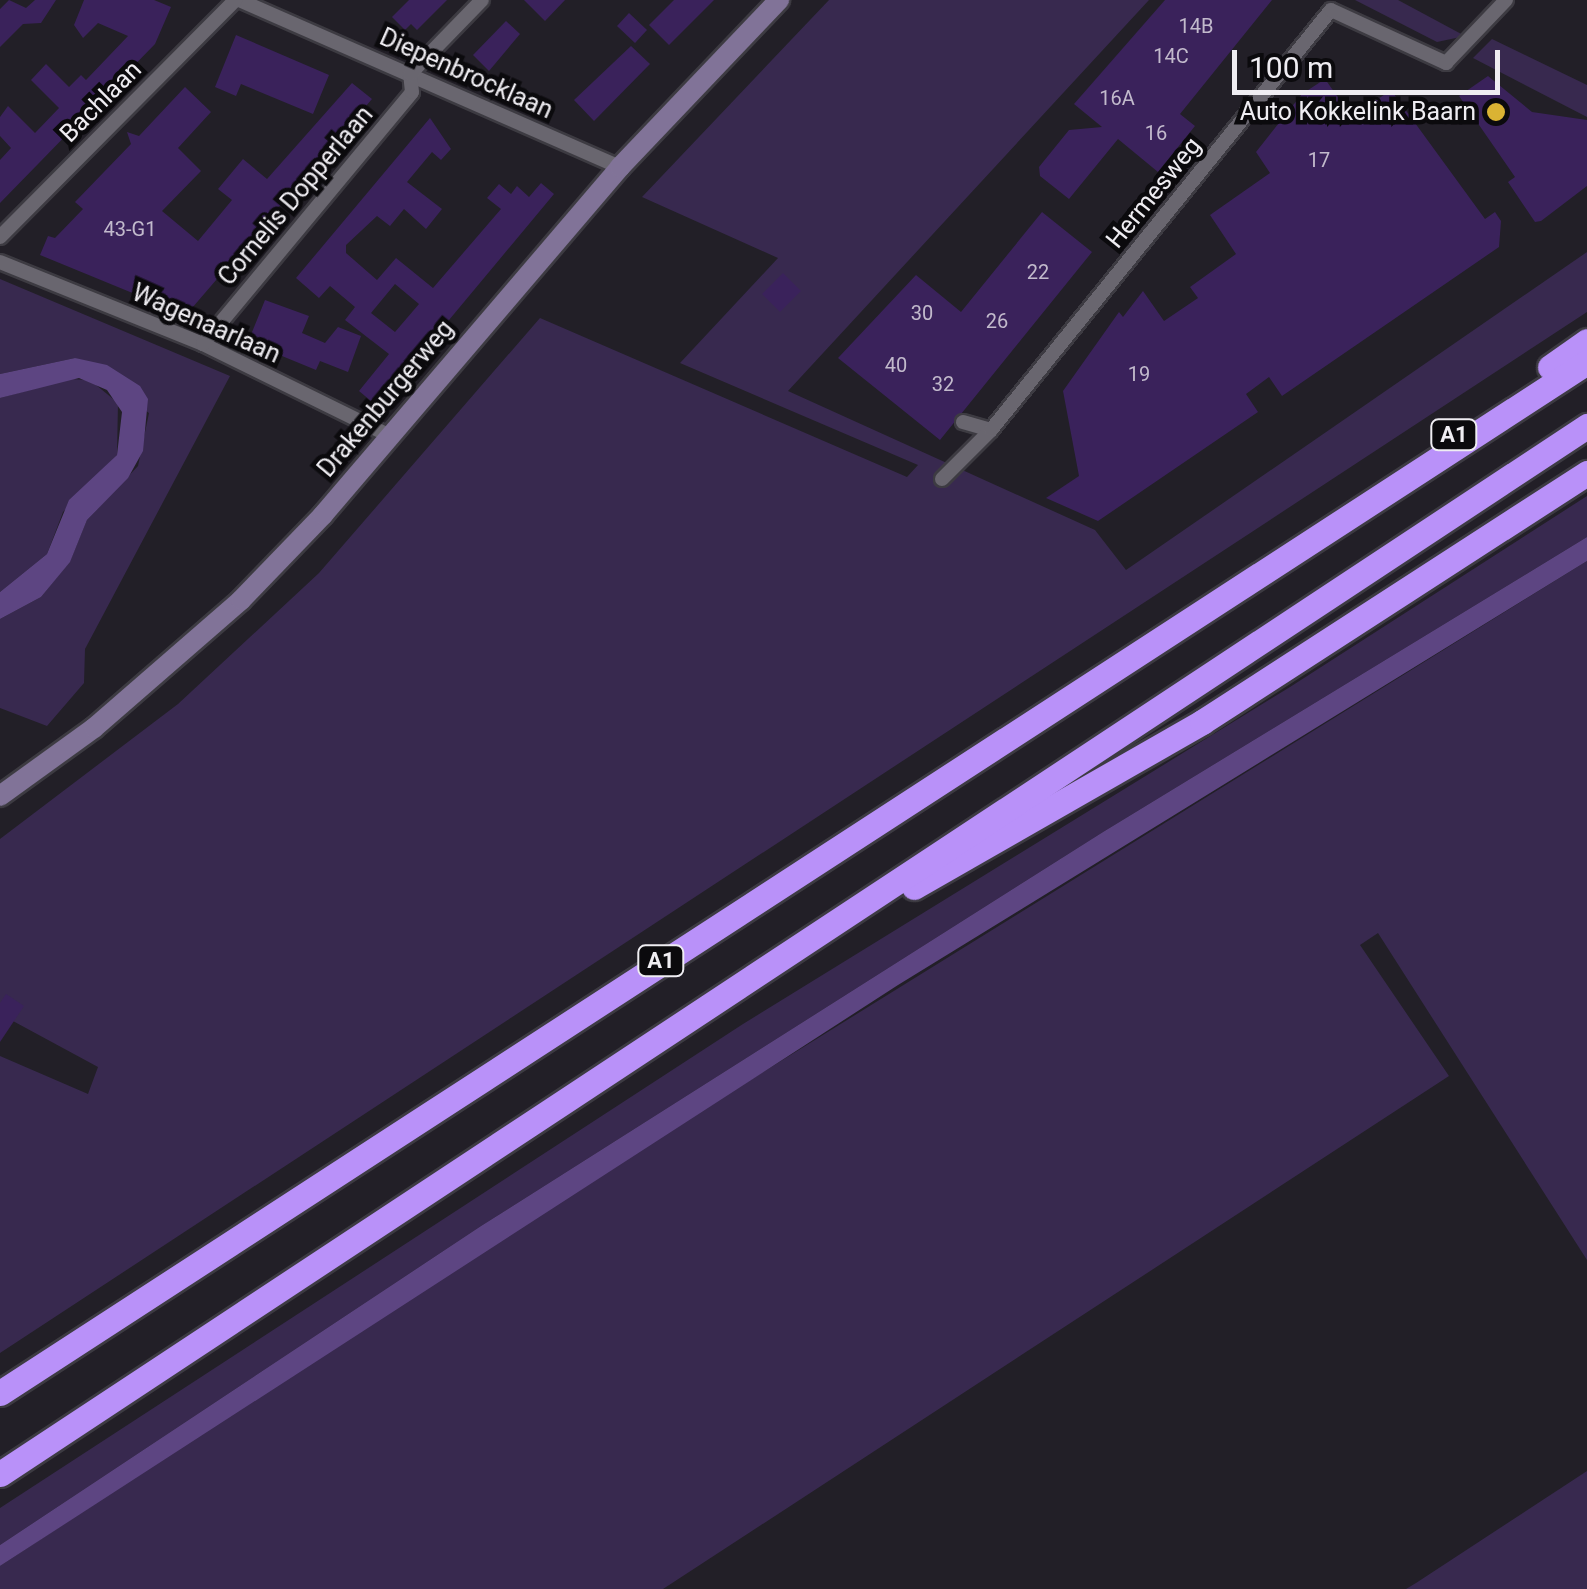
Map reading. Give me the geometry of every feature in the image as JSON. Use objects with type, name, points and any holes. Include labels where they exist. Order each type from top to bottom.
[{"type":"highway","name":"A1","points":[[1322,529],[1587,341]]},
{"type":"highway","name":"A1","points":[[0,1393],[1322,529],[1587,362]]},
{"type":"highway","points":[[0,1474],[1587,426]]},
{"type":"highway","points":[[808,944],[1022,830],[1186,732],[1587,474]]},
{"type":"main road","name":"Drakenburgerweg","points":[[0,796],[94,728],[240,600],[390,436],[620,167],[779,0]]},
{"type":"street","name":"Diepenbrocklaan","points":[[238,0],[620,167]]},
{"type":"street","name":"Bachlaan","points":[[0,237],[238,0]]},
{"type":"street","points":[[410,74],[482,0]]},
{"type":"street","name":"Hermesweg","points":[[942,479],[990,430],[1331,10],[1446,63],[1506,0]]},
{"type":"street","name":"Cornelis Dopperlaan","points":[[202,344],[412,92],[410,74]]},
{"type":"street","name":"Wagenaarlaan","points":[[0,262],[202,344],[390,436]]},
{"type":"street","points":[[962,422],[990,430]]},
{"type":"shaded area","points":[[829,0],[1149,0],[788,391],[1095,530],[1126,570],[1587,252],[1587,312],[0,1353],[0,1056],[88,1094],[98,1067],[0,1014],[0,839],[178,704],[319,573],[540,318],[907,477],[918,465],[680,363],[778,258],[642,197]]},
{"type":"shaded area","points":[[1355,0],[1398,0],[1465,36],[1437,42]]},
{"type":"shaded area","points":[[1492,39],[1587,85],[1587,117],[1473,58]]},
{"type":"shaded area","points":[[0,279],[230,376],[85,649],[84,683],[47,726],[0,708],[0,619],[41,597],[70,561],[87,520],[138,466],[149,413],[75,358],[0,374]]},
{"type":"shaded area","points":[[75,358],[107,365],[140,386],[148,399],[143,451],[128,478],[87,520],[70,562],[41,597],[0,619],[0,592],[47,554],[69,500],[117,455],[122,412],[107,390],[79,378],[0,398],[0,374]]},
{"type":"shaded area","points":[[69,379],[90,380],[118,403],[117,455],[63,512],[47,554],[0,592],[0,398]]},
{"type":"shaded area","points":[[1587,496],[1587,537],[1103,832],[481,1226],[0,1545],[0,1508],[743,1024],[1290,687]]},
{"type":"shaded area","points":[[1587,537],[1587,561],[898,985],[0,1566],[0,1545],[481,1226],[1103,832]]},
{"type":"shaded area","points":[[1587,561],[1587,1260],[1378,933],[1360,945],[1449,1076],[663,1589],[0,1589],[0,1566],[573,1190]]},
{"type":"shaded area","points":[[1587,1471],[1587,1589],[1406,1589],[1416,1583]]},
{"type":"building","points":[[9,0],[26,8],[35,0],[56,0],[41,23],[23,24],[0,47],[0,9]]},
{"type":"building","points":[[84,0],[154,0],[171,7],[155,44],[0,203],[0,160],[11,148],[0,136],[0,117],[8,106],[35,133],[59,108],[31,80],[46,64],[69,87],[81,75],[86,80],[128,36],[98,23],[83,38],[74,25]]},
{"type":"building","points":[[409,0],[447,0],[417,30],[411,24],[405,30],[392,17]]},
{"type":"building","points":[[524,0],[565,0],[545,21]]},
{"type":"building","points":[[674,0],[714,0],[669,45],[649,25]]},
{"type":"building","points":[[1165,0],[1272,0],[1180,114],[1195,126],[1158,172],[1118,139],[1069,199],[1040,176],[1039,167],[1069,130],[1102,127],[1074,104]]},
{"type":"building","points":[[629,13],[647,30],[635,43],[617,26]]},
{"type":"building","points":[[506,21],[520,34],[489,71],[473,55]]},
{"type":"building","points":[[236,35],[329,75],[313,114],[241,84],[236,96],[215,87]]},
{"type":"building","points":[[631,46],[650,64],[594,121],[574,100]]},
{"type":"building","points":[[1488,76],[1532,112],[1587,120],[1587,186],[1541,221],[1535,222],[1508,182],[1515,177],[1459,96]]},
{"type":"building","points":[[1325,79],[1352,117],[1391,90],[1485,219],[1495,212],[1501,221],[1499,247],[1282,396],[1269,377],[1246,394],[1258,412],[1098,521],[1046,498],[1079,476],[1063,391],[1119,312],[1123,317],[1143,291],[1164,321],[1198,298],[1190,287],[1236,254],[1210,215],[1270,173],[1256,152],[1302,94]]},
{"type":"building","points":[[352,83],[372,99],[186,315],[40,255],[48,236],[55,238],[83,209],[75,202],[131,144],[127,132],[139,136],[185,87],[211,112],[178,148],[201,171],[162,211],[198,241],[232,200],[218,189],[243,159],[267,179]]},
{"type":"building","points":[[430,118],[451,149],[441,160],[432,152],[407,182],[442,209],[426,229],[404,209],[390,226],[377,216],[346,245],[346,253],[377,280],[396,258],[433,288],[501,209],[487,198],[499,184],[511,194],[517,186],[529,197],[541,183],[554,194],[384,398],[378,393],[371,401],[359,391],[389,354],[345,320],[355,307],[330,286],[319,298],[296,278]],"holes":[[[395,284],[419,304],[395,332],[371,313]]]},
{"type":"building","points":[[1042,212],[1092,252],[940,440],[838,358],[916,275],[961,312]]},
{"type":"building","points":[[783,273],[801,291],[780,312],[762,294]]},
{"type":"building","points":[[265,300],[309,316],[302,333],[325,343],[338,327],[361,336],[348,372],[320,361],[316,370],[248,342]]},
{"type":"building","points":[[6,994],[24,1006],[0,1042],[0,1003]]},
{"type":"place","name":"Auto Kokkelink Baarn","points":[[1496,112]]}]
